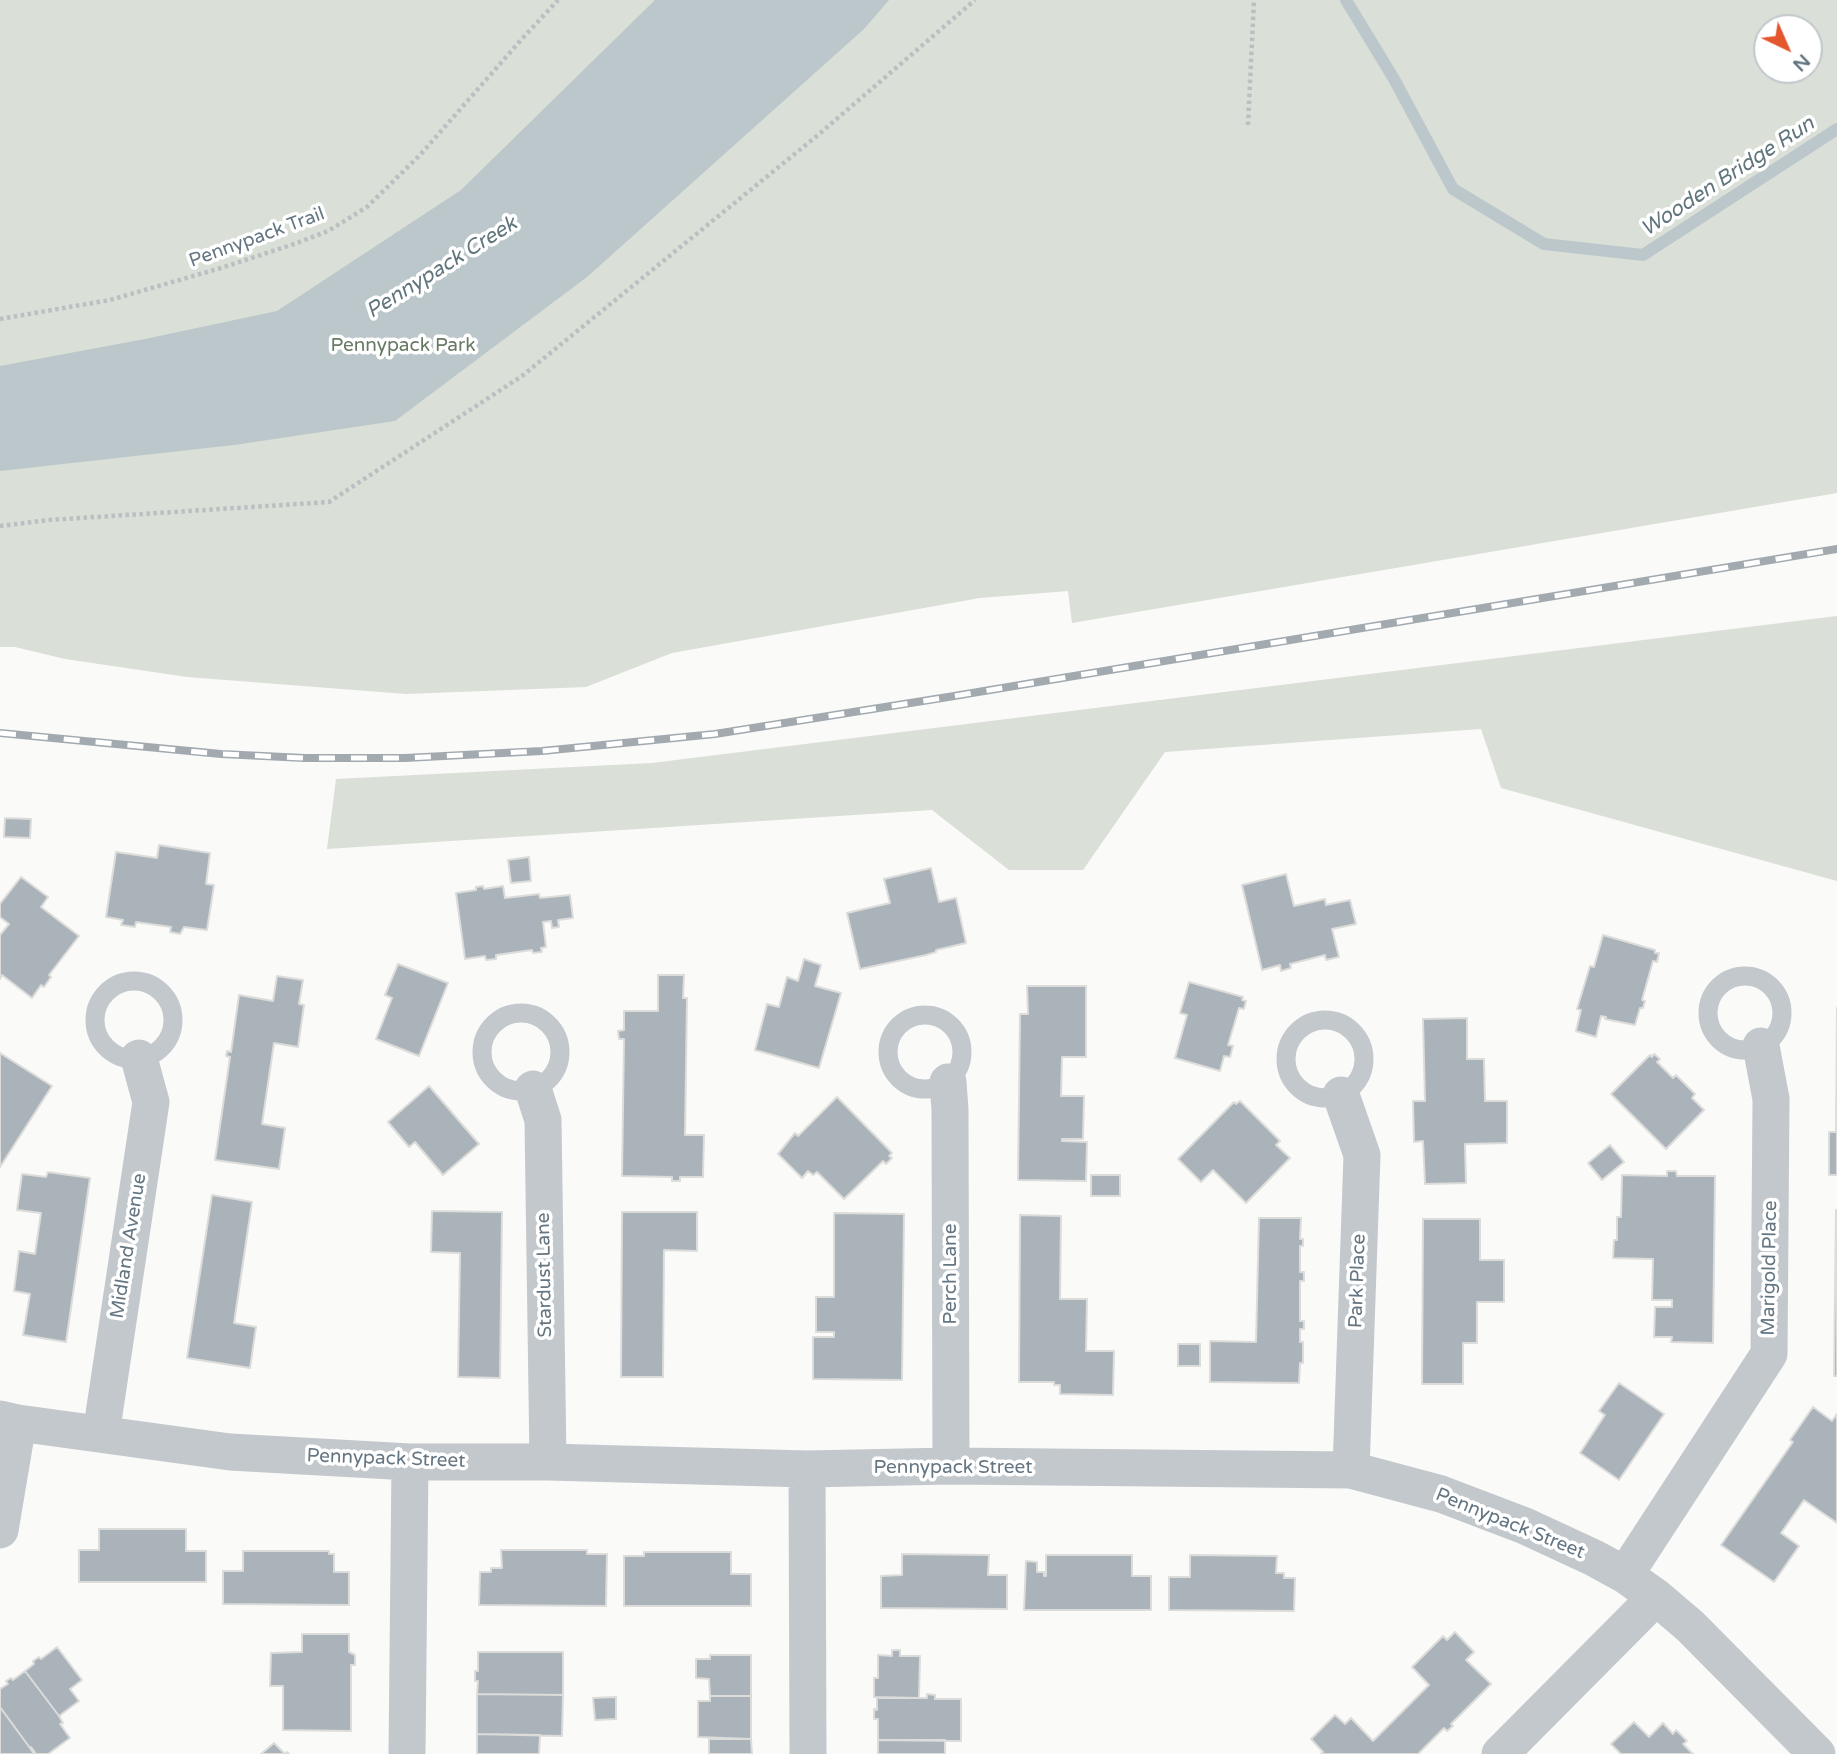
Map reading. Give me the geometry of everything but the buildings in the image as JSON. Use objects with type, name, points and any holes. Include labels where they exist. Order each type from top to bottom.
[{"type":"street","name":"Marigold Place","points":[[1625,1575],[1769,1354],[1771,1099],[1761,1046]]},
{"type":"street","name":"Midland Avenue","points":[[101,1434],[151,1102],[139,1058]]},
{"type":"street","name":"Perch Lane","points":[[948,1082],[951,1466]]},
{"type":"street","name":"Stardust Lane","points":[[533,1089],[543,1120],[548,1461]]},
{"type":"street","name":"Park Place","points":[[1341,1095],[1362,1155],[1351,1470]]},
{"type":"street","name":"Pennypack Street","points":[[9,1421],[230,1452],[410,1462],[548,1461],[807,1469],[951,1466],[1351,1470],[1453,1498],[1525,1526],[1625,1575],[1690,1626],[1817,1754]]},
{"type":"street","points":[[0,1530],[9,1421]]},
{"type":"street","points":[[407,1754],[410,1462]]},
{"type":"street","points":[[807,1469],[808,1754]]},
{"type":"street","points":[[1500,1754],[1656,1597]]},
{"type":"lane","points":[[128,981],[143,982],[157,988],[167,999],[172,1014],[172,1029],[165,1043],[154,1053],[139,1058],[124,1058],[110,1051],[100,1040],[94,1026],[95,1010],[102,997],[113,987],[128,981]]},
{"type":"lane","points":[[523,1012],[538,1016],[550,1026],[558,1039],[560,1054],[556,1069],[546,1081],[533,1089],[517,1091],[503,1087],[491,1078],[483,1064],[481,1049],[485,1034],[494,1022],[508,1014],[523,1012]]},
{"type":"lane","points":[[1324,1020],[1339,1022],[1352,1030],[1361,1043],[1364,1058],[1362,1073],[1354,1086],[1341,1095],[1326,1098],[1311,1096],[1298,1088],[1289,1076],[1285,1060],[1288,1045],[1296,1032],[1309,1023],[1324,1020]]},
{"type":"path","name":"Pennypack Trail","points":[[0,319],[110,300],[221,268],[328,231],[367,207],[420,155],[558,0]]},
{"type":"path","points":[[0,526],[49,520],[329,502],[522,376],[818,135],[975,0]]},
{"type":"path","points":[[1248,125],[1254,0]]},
{"type":"green space","name":"Pennypack Park","points":[[0,0],[1837,0],[1837,493],[1072,623],[1068,591],[980,598],[672,653],[586,687],[406,694],[187,677],[65,659],[15,647],[0,647]]},
{"type":"green space","points":[[1837,616],[1837,881],[1501,788],[1481,729],[1165,752],[1083,870],[1009,870],[932,810],[327,849],[336,779],[652,763]]},
{"type":"water","name":"Pennypack Creek","points":[[655,0],[889,0],[864,29],[587,277],[395,421],[234,445],[0,471],[0,366],[277,311],[461,190]]},
{"type":"waterway","name":"Wooden Bridge Run","points":[[1346,0],[1394,79],[1453,189],[1544,244],[1643,255],[1837,129]]},
{"type":"railway","points":[[0,733],[221,754],[305,758],[405,758],[542,751],[715,734],[1837,549]]}]
